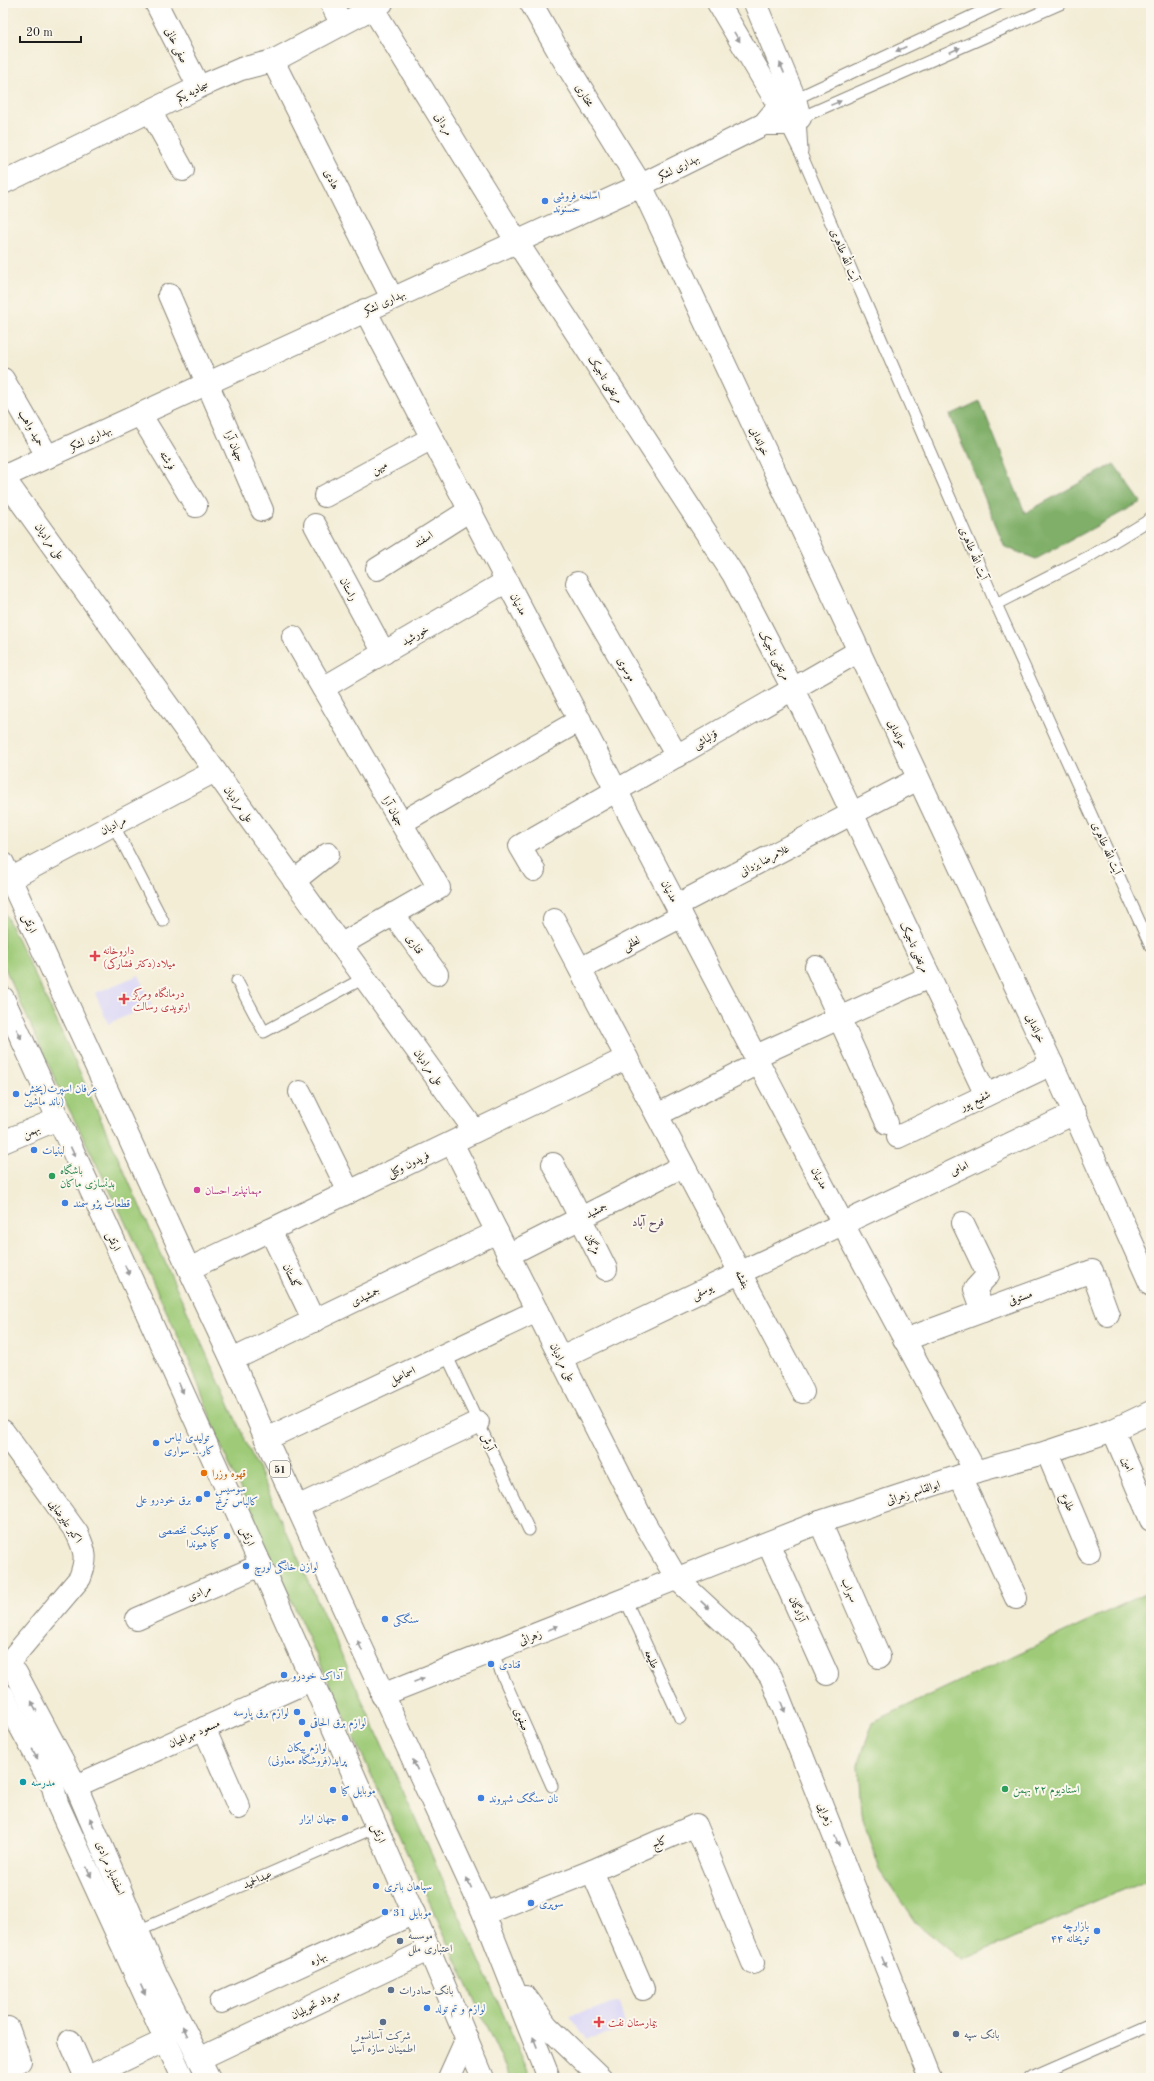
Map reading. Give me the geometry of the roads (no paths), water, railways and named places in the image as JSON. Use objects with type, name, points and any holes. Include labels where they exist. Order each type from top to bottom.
[{"type":"street","name":"صفی خانی","points":[[156,3],[199,87]]},
{"type":"street","points":[[332,3],[341,24]]},
{"type":"street","name":"مختاری","points":[[531,3],[560,54],[641,185]]},
{"type":"street","points":[[718,3],[790,112]]},
{"type":"street","points":[[755,3],[790,112]]},
{"type":"street","name":"سجادیه یکم","points":[[3,183],[199,87],[241,69],[273,61],[377,5]]},
{"type":"street","name":"مردانی","points":[[377,5],[517,242]]},
{"type":"street","name":"هادی","points":[[273,61],[392,298]]},
{"type":"street","points":[[150,111],[183,170]]},
{"type":"street","name":"بهداری لشکر","points":[[3,477],[365,310],[641,185],[790,112]]},
{"type":"street","name":"خواندابی","points":[[641,185],[1075,1113],[1151,1285]]},
{"type":"street","name":"مرتضی تاجیک","points":[[517,242],[733,574],[793,689],[986,1095]]},
{"type":"street","name":"جهان آرا","points":[[169,295],[262,510]]},
{"type":"street","name":"مدنیان","points":[[365,310],[904,1340],[968,1474],[1016,1598]]},
{"type":"street","name":"حمید واهب","points":[[3,379],[48,457]]},
{"type":"street","name":"فرشته","points":[[140,414],[196,506]]},
{"type":"street","name":"میهن","points":[[325,496],[432,438]]},
{"type":"street","name":"علی مرادیان","points":[[3,477],[475,1131]]},
{"type":"street","name":"اسفند","points":[[377,569],[470,510]]},
{"type":"street","name":"راستان","points":[[315,525],[384,653]]},
{"type":"street","name":"خورشید","points":[[323,688],[507,582]]},
{"type":"street","name":"موسوی","points":[[577,583],[677,756]]},
{"type":"street","name":"جهان آرا","points":[[293,636],[439,888],[340,944]]},
{"type":"street","name":"قزلباشی","points":[[534,870],[520,846],[859,651]]},
{"type":"street","points":[[401,823],[580,720]]},
{"type":"street","name":"مرادیان","points":[[7,871],[113,824],[215,771]]},
{"type":"street","name":"غلامرضا یزدانی","points":[[680,911],[852,814],[918,779]]},
{"type":"street","points":[[294,880],[328,854]]},
{"type":"street","name":"ارتش","points":[[7,871],[189,1270],[232,1360],[382,1695],[484,1914],[549,2078]]},
{"type":"street","name":"لطفی","points":[[580,969],[680,911]]},
{"type":"street","name":"قناری","points":[[393,914],[437,974]]},
{"type":"street","name":"بنفشه","points":[[554,920],[803,1392]]},
{"type":"street","points":[[816,967],[839,1018]]},
{"type":"street","points":[[657,1115],[757,1059],[839,1018],[929,977]]},
{"type":"street","name":"ارتش","points":[[3,998],[261,1565],[430,1949],[483,2078]]},
{"type":"street","name":"شفیع پور","points":[[839,1018],[892,1130],[986,1095],[1052,1064]]},
{"type":"street","name":"فریدون وکیلی","points":[[189,1270],[627,1058]]},
{"type":"street","points":[[300,1092],[349,1192]]},
{"type":"street","name":"امامی","points":[[843,1224],[1075,1113]]},
{"type":"street","name":"بهمن","points":[[3,1142],[58,1119]]},
{"type":"street","name":"علی مرادیان","points":[[452,1143],[640,1516],[677,1579]]},
{"type":"street","name":"مژگان","points":[[552,1164],[606,1269]]},
{"type":"street","name":"جمشید","points":[[508,1255],[683,1166]]},
{"type":"street","points":[[963,1223],[988,1276],[974,1289],[984,1311]]},
{"type":"street","name":"یوسفی","points":[[561,1358],[843,1224]]},
{"type":"street","name":"گلستان","points":[[270,1230],[314,1321]]},
{"type":"street","name":"جمشیدی","points":[[232,1360],[497,1232]]},
{"type":"street","name":"مستوفی","points":[[904,1340],[1092,1271],[1108,1315]]},
{"type":"street","name":"اسماعیل","points":[[266,1438],[537,1312]]},
{"type":"street","name":"ابوالقاسم زهرائی","points":[[677,1579],[820,1522],[968,1474],[1047,1452],[1113,1430],[1151,1412]]},
{"type":"street","points":[[297,1507],[478,1422]]},
{"type":"street","name":"اکبر علیرضایی","points":[[3,1430],[77,1533],[85,1549],[85,1564],[80,1578],[3,1669]]},
{"type":"street","name":"امین","points":[[1113,1430],[1151,1520]]},
{"type":"street","name":"طلوع","points":[[1047,1452],[1089,1552]]},
{"type":"street","name":"سهراب","points":[[820,1522],[879,1657]]},
{"type":"street","name":"آزادگان","points":[[768,1543],[827,1674]]},
{"type":"street","name":"مرادی","points":[[137,1619],[261,1565]]},
{"type":"street","name":"زهرائی","points":[[382,1695],[677,1579]]},
{"type":"street","name":"زهرایی","points":[[677,1579],[744,1641],[771,1677],[930,2078]]},
{"type":"street","name":"اسفندیار مرادی","points":[[3,1669],[10,1668],[16,1673],[76,1786],[157,1976],[204,2069]]},
{"type":"street","name":"مسعود مهرالهیان","points":[[76,1786],[311,1680]]},
{"type":"street","name":"اسفندیار مرادی","points":[[3,1695],[53,1787],[57,1803],[183,2078]]},
{"type":"street","points":[[204,1728],[240,1808]]},
{"type":"street","name":"کاج","points":[[484,1914],[592,1871],[696,1825],[753,1963]]},
{"type":"street","points":[[592,1871],[643,1989]]},
{"type":"street","name":"بهاره","points":[[221,2002],[414,1913]]},
{"type":"street","name":"مهرداد تحویلیان","points":[[204,2069],[430,1949]]},
{"type":"street","points":[[504,1965],[547,2026],[601,2078]]},
{"type":"street","points":[[3,2069],[20,2061],[8,2028]]},
{"type":"street","points":[[449,2078],[467,2038]]},
{"type":"street","points":[[70,2040],[86,2078],[166,2040]]},
{"type":"lane","points":[[790,112],[1000,3]]},
{"type":"lane","points":[[790,112],[1062,3]]},
{"type":"lane","points":[[790,112],[802,156]]},
{"type":"lane","name":"آیت الله طاهری","points":[[790,112],[802,156],[996,604],[1151,947]]},
{"type":"lane","points":[[996,604],[1090,556],[1146,522],[1151,517]]},
{"type":"lane","points":[[113,824],[163,921]]},
{"type":"lane","points":[[237,981],[264,1032],[364,978]]},
{"type":"lane","name":"آرش","points":[[446,1354],[529,1530]]},
{"type":"lane","name":"طلیعه","points":[[625,1599],[680,1718]]},
{"type":"lane","name":"صفوی","points":[[492,1652],[552,1786]]},
{"type":"lane","name":"عبدالحمید","points":[[138,1931],[376,1827]]},
{"type":"lane","points":[[1030,2078],[1151,2025]]},
{"type":"place","name":"اسلحه فروشی حسنوند","points":[[545,201]]},
{"type":"place","name":"داروخانه میلاد(دکتر فشارکی)","points":[[95,956]]},
{"type":"place","name":"درمانگاه ومرکز ارتوپدی رسالت","points":[[124,999]]},
{"type":"place","name":"عرفان اسپرت(پخش باند ماشین)","points":[[16,1094]]},
{"type":"place","name":"لبنیات","points":[[34,1150]]},
{"type":"place","name":"باشگاه بدنسازی ماکان","points":[[52,1176]]},
{"type":"place","name":"مهمانپذیر احسان","points":[[197,1190]]},
{"type":"place","name":"قطعات پژو سمند","points":[[65,1203]]},
{"type":"place","name":"تولیدی لباس کار... سواری","points":[[156,1443]]},
{"type":"place","name":"قهوه وزرا","points":[[204,1473]]},
{"type":"place","name":"سوسیس کالباس ترنج","points":[[207,1494]]},
{"type":"place","name":"برق خودرو علی","points":[[199,1499]]},
{"type":"place","name":"کلینیک تخصصی کیا هیوندا","points":[[227,1536]]},
{"type":"place","name":"لوازن خانگی لورچ","points":[[246,1566]]},
{"type":"place","name":"سنگکی","points":[[385,1619]]},
{"type":"place","name":"قنادی","points":[[491,1664]]},
{"type":"place","name":"آداک خودرو","points":[[284,1675]]},
{"type":"place","name":"لوازم برق پارسه","points":[[297,1712]]},
{"type":"place","name":"لوازم برق الحاقی","points":[[302,1722]]},
{"type":"place","name":"لوازم پیکان پراید(فروشگاه معاونی)","points":[[307,1734]]},
{"type":"place","name":"مدرسه","points":[[23,1782]]},
{"type":"place","name":"استادیوم ۲۲ بهمن","points":[[1005,1789]]},
{"type":"place","name":"موبایل کیا","points":[[333,1790]]},
{"type":"place","name":"نان سنگک شهروند","points":[[481,1798]]},
{"type":"place","name":"جهان ابزار","points":[[345,1818]]},
{"type":"place","name":"سپاهان باتری","points":[[376,1886]]},
{"type":"place","name":"سوپری","points":[[531,1903]]},
{"type":"place","name":"موبایل 31","points":[[385,1912]]},
{"type":"place","name":"بازارچه توپخانه ۴۴","points":[[1097,1931]]},
{"type":"place","name":"موسسه اعتباری ملل","points":[[400,1941]]},
{"type":"place","name":"بانک صادرات","points":[[391,1990]]},
{"type":"place","name":"لوازم و تم تولد","points":[[427,2008]]},
{"type":"place","name":"شرکت آسانسور اطمینان سازه آسیا","points":[[383,2022]]},
{"type":"place","name":"بیمارستان نفت","points":[[599,2022]]},
{"type":"place","name":"بانک سپه","points":[[956,2034]]},
{"type":"district","name":"فرح آباد","points":[[648,1222]]}]
